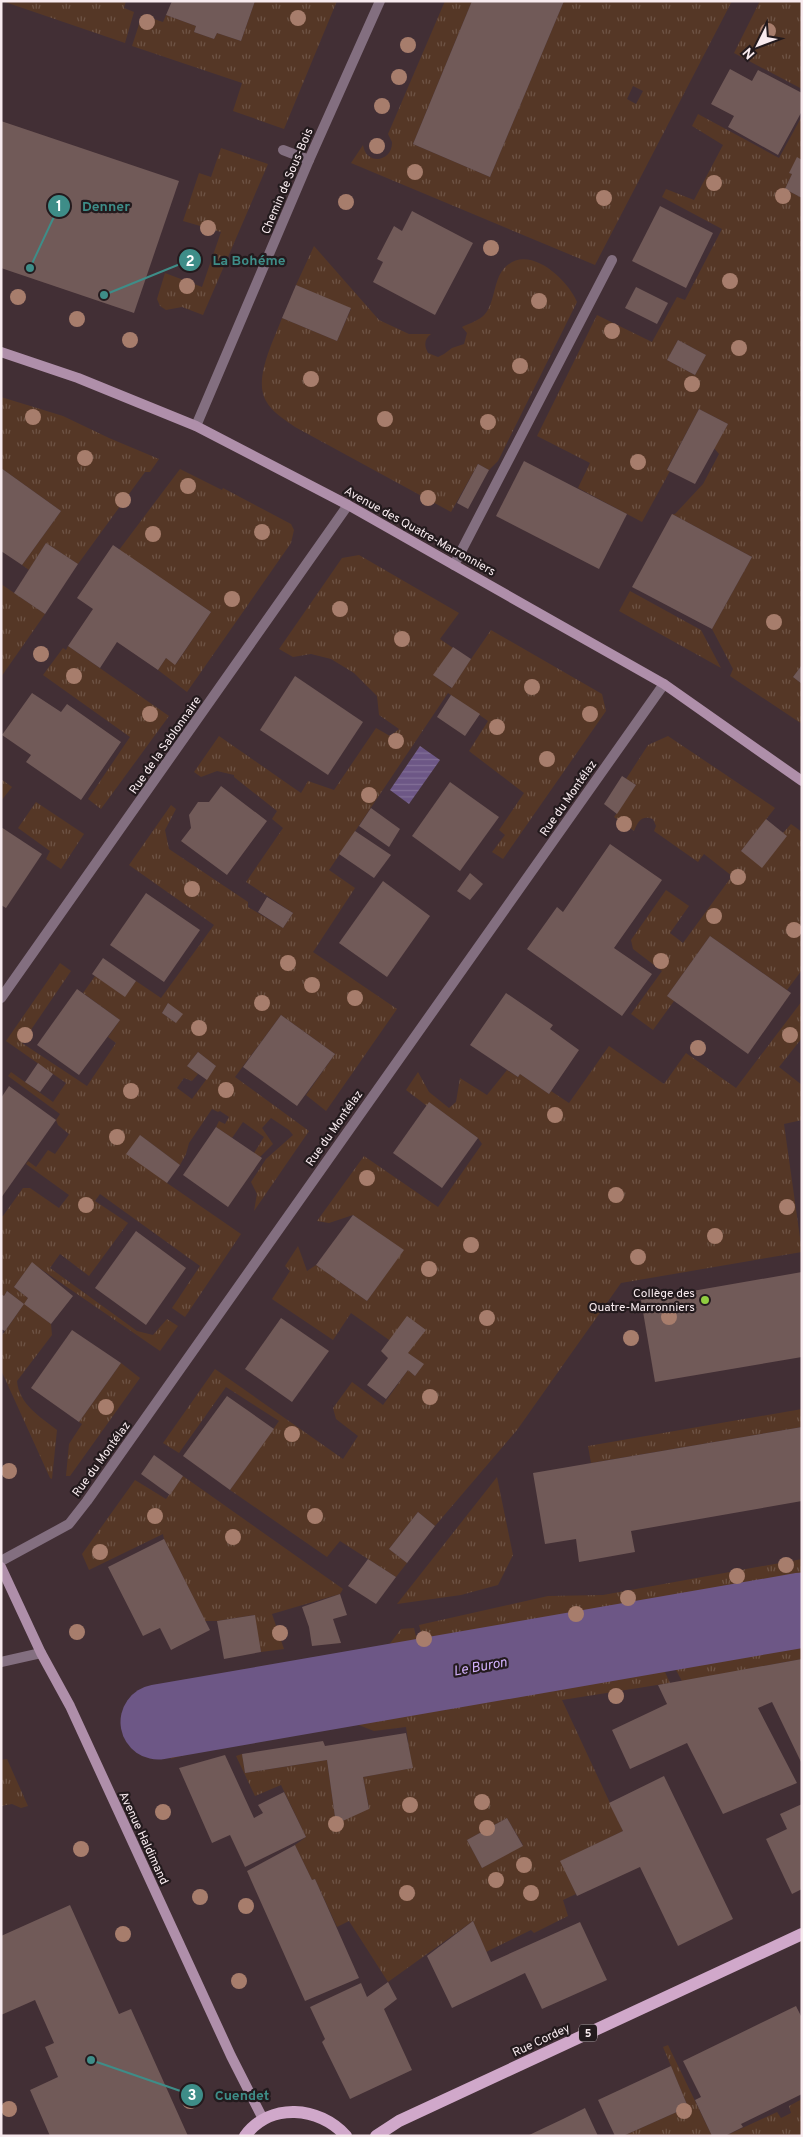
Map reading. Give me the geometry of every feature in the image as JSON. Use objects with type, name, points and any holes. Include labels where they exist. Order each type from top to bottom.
[{"type":"main road","name":"Rue Cordey","points":[[376,2136],[399,2121],[802,1934]]},
{"type":"main road","points":[[245,2136],[264,2119],[280,2113],[298,2111],[315,2115],[331,2123],[346,2136]]},
{"type":"street","name":"Chemin de Sous-Bois","points":[[196,426],[309,160],[380,1]]},
{"type":"street","points":[[283,150],[309,160]]},
{"type":"street","points":[[454,564],[612,260]]},
{"type":"street","name":"Avenue des Quatre-Marronniers","points":[[1,352],[78,378],[196,426],[348,505],[664,684],[802,781]]},
{"type":"street","name":"Rue de la Sablonnaire","points":[[1,998],[348,505]]},
{"type":"street","name":"Rue du Montélaz","points":[[1,1561],[68,1524],[664,684]]},
{"type":"street","name":"Avenue Haldimand","points":[[1,1567],[41,1653],[70,1706],[231,2056],[264,2119]]},
{"type":"street","points":[[1,1662],[41,1653]]},
{"type":"green space","points":[[2,1],[126,1],[124,8],[134,12],[125,43]]},
{"type":"green space","points":[[255,1],[337,1],[284,129],[233,111],[242,83],[132,46],[142,15],[163,22],[166,15],[196,26],[194,32],[214,39],[217,33],[241,41]]},
{"type":"green space","points":[[445,1],[472,1],[413,144],[490,177],[564,1],[732,1],[595,265],[351,163],[363,145],[365,152],[374,159],[379,159],[388,154],[392,142],[388,134]],"holes":[[[633,86],[643,91],[636,104],[627,99]]]},
{"type":"green space","points":[[760,1],[802,1],[802,89],[734,53]]},
{"type":"green space","points":[[698,114],[779,158],[802,116],[802,160],[798,158],[790,173],[792,174],[785,189],[802,198],[802,665],[793,677],[802,684],[802,724],[730,676],[733,669],[712,629],[752,557],[672,514],[675,514],[703,484],[719,454],[714,448],[728,424],[699,409],[667,469],[670,471],[642,522],[578,488],[590,463],[537,436],[597,315],[652,342],[677,297],[685,300],[722,229],[662,197],[666,189],[694,200],[723,145],[692,126]],"holes":[[[678,340],[706,355],[695,375],[667,360]]]},
{"type":"green space","points":[[221,148],[268,164],[203,315],[182,307],[166,310],[160,306],[157,299],[165,273],[202,287],[221,232],[183,221],[199,173],[211,177]]},
{"type":"green space","points":[[314,246],[379,320],[409,334],[431,334],[426,340],[426,348],[428,353],[438,357],[452,348],[464,344],[467,333],[462,327],[485,314],[490,305],[499,276],[511,262],[522,259],[544,266],[555,273],[577,302],[498,461],[489,470],[478,464],[451,512],[295,427],[275,412],[266,401],[262,382],[263,371],[282,318],[337,341],[351,309],[296,285]]},
{"type":"green space","points":[[1,397],[63,416],[159,459],[150,472],[145,472],[78,564],[46,543],[29,570],[22,565],[61,511],[1,468]]},
{"type":"green space","points":[[180,469],[222,490],[223,488],[291,524],[294,530],[291,543],[187,692],[158,670],[166,658],[176,664],[211,612],[119,550]]},
{"type":"green space","points":[[359,555],[459,613],[440,639],[453,648],[434,675],[451,688],[491,630],[602,694],[606,711],[503,859],[492,852],[505,835],[499,830],[524,793],[469,751],[488,721],[448,693],[329,870],[355,888],[313,952],[397,1009],[326,1111],[306,1095],[335,1054],[281,1015],[235,1077],[309,1131],[254,1211],[257,1194],[251,1182],[266,1159],[293,1135],[289,1130],[271,1118],[262,1128],[273,1144],[260,1157],[254,1153],[264,1137],[243,1122],[232,1138],[216,1127],[219,1121],[225,1124],[229,1117],[220,1111],[212,1109],[189,1143],[180,1165],[140,1135],[167,1183],[241,1234],[185,1317],[172,1308],[200,1266],[100,1194],[95,1201],[128,1223],[89,1276],[60,1254],[50,1268],[137,1331],[153,1335],[167,1319],[178,1326],[160,1351],[32,1263],[14,1287],[28,1298],[25,1304],[51,1324],[52,1335],[17,1381],[26,1403],[37,1415],[57,1430],[52,1479],[1,1370],[1,1337],[24,1304],[7,1291],[4,1296],[1,1294],[1,1216],[3,1216],[23,1188],[30,1188],[59,1208],[69,1195],[26,1164],[28,1161],[36,1167],[48,1150],[55,1154],[69,1134],[58,1125],[56,1120],[60,1114],[8,1076],[11,1072],[53,1102],[66,1083],[6,1041],[60,963],[71,971],[22,1043],[87,1086],[116,1043],[108,1037],[120,1020],[83,993],[95,976],[125,996],[136,981],[161,998],[214,925],[129,865],[171,805],[176,809],[165,830],[169,849],[248,902],[248,907],[283,928],[293,913],[246,882],[283,828],[272,819],[277,811],[234,777],[234,775],[217,771],[201,777],[194,772],[219,736],[301,793],[308,781],[334,790],[376,728],[390,736],[399,729],[379,715],[377,696],[354,673],[331,659],[311,654],[293,657],[279,649],[342,558]],"holes":[[[168,1003],[176,1023],[162,1013]],[[198,1052],[216,1066],[192,1099],[177,1088],[184,1078],[192,1081],[198,1074],[187,1066]]]},
{"type":"green space","points":[[1,584],[45,614],[1,677]]},
{"type":"green space","points":[[630,591],[701,630],[721,668],[619,611]]},
{"type":"green space","points":[[68,646],[169,716],[101,809],[88,799],[130,737],[43,675],[63,648],[66,650]]},
{"type":"green space","points":[[668,736],[775,808],[741,851],[786,836],[783,833],[791,824],[802,832],[802,970],[787,990],[710,936],[667,996],[674,1001],[653,1030],[631,1014],[662,971],[633,949],[631,940],[666,890],[689,906],[670,933],[683,943],[732,876],[704,854],[698,862],[654,831],[656,826],[653,819],[643,819],[634,831],[614,817],[636,785],[626,779],[648,745]]},
{"type":"green space","points":[[1,779],[12,787],[1,801]]},
{"type":"green space","points":[[36,802],[84,834],[61,869],[46,859],[50,851],[18,828]]},
{"type":"green space","points":[[802,1001],[802,1038],[779,1067],[802,1085],[802,1120],[784,1124],[802,1252],[621,1283],[517,1430],[435,1526],[418,1512],[389,1549],[407,1563],[396,1577],[340,1541],[327,1557],[230,1490],[279,1421],[226,1387],[179,1453],[163,1443],[215,1369],[343,1459],[358,1436],[336,1419],[333,1408],[352,1382],[383,1405],[408,1370],[415,1376],[423,1364],[351,1313],[333,1340],[272,1299],[290,1271],[285,1266],[298,1246],[307,1271],[316,1265],[367,1301],[403,1250],[353,1215],[329,1223],[317,1221],[364,1156],[438,1207],[482,1144],[478,1138],[430,1103],[427,1106],[406,1090],[418,1072],[429,1092],[449,1108],[456,1102],[460,1078],[487,1095],[507,1070],[518,1077],[520,1074],[549,1094],[551,1091],[569,1103],[609,1046],[664,1084],[686,1053],[736,1088]]},
{"type":"green space","points":[[121,1363],[140,1378],[70,1476],[66,1476],[69,1444],[82,1424],[79,1422]]},
{"type":"green space","points":[[802,1409],[802,1427],[591,1463],[588,1446]]},
{"type":"green space","points":[[183,1476],[343,1589],[340,1594],[272,1614],[284,1649],[261,1652],[254,1615],[205,1621],[163,1534],[89,1570],[82,1554],[135,1480],[166,1499]]},
{"type":"green space","points":[[497,1477],[513,1555],[498,1585],[461,1595],[397,1604]]},
{"type":"green space","points":[[802,1559],[802,1593],[428,1657],[419,1625],[548,1596],[603,1595]]},
{"type":"green space","points":[[802,1627],[802,1659],[682,1681],[665,1650]]},
{"type":"green space","points":[[414,1628],[421,1658],[333,1674],[333,1664],[382,1654],[401,1629]]},
{"type":"green space","points":[[652,1651],[662,1672],[665,1672],[670,1683],[562,1700],[623,1831],[561,1861],[576,1894],[563,1900],[568,1916],[534,1933],[531,1930],[486,1952],[473,1921],[388,1982],[349,1921],[337,1927],[315,1879],[312,1880],[295,1845],[306,1837],[281,1785],[255,1796],[236,1756],[242,1754],[245,1773],[327,1760],[336,1823],[369,1808],[363,1777],[412,1768],[406,1727],[374,1731],[356,1724],[194,1752],[171,1759],[159,1733]],"holes":[[[507,1818],[523,1845],[482,1868],[467,1840]]]},
{"type":"green space","points":[[318,1666],[317,1676],[147,1706],[145,1702],[215,1683]]},
{"type":"green space","points":[[7,1759],[28,1806],[21,1808],[12,1804],[1,1806],[1,1760]]},
{"type":"green space","points":[[668,2045],[712,2136],[623,2136],[688,2107],[663,2047]]},
{"type":"green space","points":[[802,2099],[802,2136],[725,2136],[777,2112],[781,2118],[791,2113],[789,2106]]},
{"type":"shaded area","points":[[420,746],[440,760],[409,804],[390,790]]},
{"type":"building","points":[[172,1],[255,1],[241,41],[217,33],[214,39],[194,32],[196,26],[166,15]]},
{"type":"building","points":[[472,1],[564,1],[490,177],[413,144]]},
{"type":"building","points":[[730,69],[752,81],[758,70],[802,93],[802,111],[778,155],[728,127],[734,116],[711,104]]},
{"type":"building","points":[[1,121],[179,181],[134,313],[1,268]]},
{"type":"building","points":[[797,157],[802,160],[802,198],[785,189],[792,174],[789,173]]},
{"type":"building","points":[[660,206],[713,233],[686,288],[632,261]]},
{"type":"building","points":[[412,211],[473,243],[435,315],[373,282],[383,262],[377,259],[394,226],[402,231]]},
{"type":"building","points":[[296,285],[351,308],[337,341],[282,318]]},
{"type":"building","points":[[636,287],[668,303],[657,324],[625,308]]},
{"type":"building","points":[[678,340],[706,355],[695,375],[667,360]]},
{"type":"building","points":[[699,409],[728,424],[695,484],[667,470]]},
{"type":"building","points":[[524,461],[627,514],[599,569],[496,516]]},
{"type":"building","points":[[478,464],[489,470],[468,509],[457,503]]},
{"type":"building","points":[[1,468],[61,511],[22,565],[1,551]]},
{"type":"building","points":[[672,514],[752,557],[712,629],[632,587]]},
{"type":"building","points":[[46,543],[78,564],[45,614],[14,593]]},
{"type":"building","points":[[113,545],[211,612],[175,665],[166,658],[158,670],[117,642],[100,668],[68,646],[93,609],[77,598]]},
{"type":"building","points":[[453,647],[471,659],[452,688],[433,675]]},
{"type":"building","points":[[802,665],[802,684],[793,677]]},
{"type":"building","points":[[295,676],[363,722],[328,775],[260,730]]},
{"type":"building","points":[[32,693],[61,712],[67,704],[121,742],[81,800],[26,762],[31,755],[2,735]]},
{"type":"building","points":[[451,695],[480,714],[465,736],[437,717]]},
{"type":"building","points":[[622,776],[636,785],[617,814],[604,804]]},
{"type":"building","points":[[450,782],[499,817],[460,871],[412,836]]},
{"type":"building","points":[[221,786],[267,821],[227,875],[181,841],[191,828],[189,815],[198,802],[209,802]]},
{"type":"building","points":[[371,808],[400,829],[389,847],[359,826]]},
{"type":"building","points":[[766,819],[787,836],[762,868],[741,851]]},
{"type":"building","points":[[1,827],[42,854],[6,908],[1,905]]},
{"type":"building","points":[[355,831],[391,855],[374,878],[339,854]]},
{"type":"building","points":[[610,844],[662,880],[614,948],[652,974],[622,1016],[527,949],[557,907],[563,912]]},
{"type":"building","points":[[470,873],[483,884],[470,900],[457,891]]},
{"type":"building","points":[[383,881],[430,916],[387,977],[339,943]]},
{"type":"building","points":[[146,893],[200,930],[164,982],[110,945]]},
{"type":"building","points":[[267,897],[293,913],[283,928],[258,912]]},
{"type":"building","points":[[710,936],[791,993],[748,1054],[667,996]]},
{"type":"building","points":[[103,958],[136,981],[125,997],[92,974]]},
{"type":"building","points":[[77,989],[120,1020],[79,1075],[37,1045]]},
{"type":"building","points":[[506,993],[553,1025],[550,1029],[579,1050],[549,1094],[520,1074],[518,1077],[470,1045]]},
{"type":"building","points":[[168,1003],[183,1014],[176,1023],[162,1013]]},
{"type":"building","points":[[281,1015],[335,1054],[297,1106],[243,1067]]},
{"type":"building","points":[[198,1052],[216,1066],[207,1080],[187,1066]]},
{"type":"building","points":[[38,1063],[53,1074],[40,1092],[25,1082]]},
{"type":"building","points":[[9,1086],[56,1120],[1,1198],[1,1098]]},
{"type":"building","points":[[429,1102],[478,1138],[442,1188],[393,1153]]},
{"type":"building","points":[[216,1127],[262,1158],[228,1207],[183,1175]]},
{"type":"building","points":[[140,1135],[180,1165],[167,1183],[126,1154]]},
{"type":"building","points":[[353,1215],[404,1250],[367,1301],[316,1265]]},
{"type":"building","points":[[136,1231],[186,1268],[146,1325],[95,1288]]},
{"type":"building","points":[[32,1262],[73,1296],[51,1324],[24,1304],[28,1298],[14,1287]]},
{"type":"building","points":[[802,1272],[802,1357],[655,1382],[641,1300]]},
{"type":"building","points":[[7,1291],[24,1304],[5,1331],[1,1329],[1,1294],[4,1296]]},
{"type":"building","points":[[407,1316],[426,1330],[408,1353],[424,1364],[415,1376],[408,1370],[386,1399],[367,1385],[388,1358],[381,1351]]},
{"type":"building","points":[[281,1318],[329,1351],[292,1402],[245,1369]]},
{"type":"building","points":[[72,1330],[121,1363],[79,1422],[31,1388]]},
{"type":"building","points":[[227,1396],[274,1429],[230,1490],[183,1456]]},
{"type":"building","points":[[802,1427],[802,1501],[631,1531],[635,1552],[579,1562],[576,1539],[545,1544],[533,1473]]},
{"type":"building","points":[[154,1455],[183,1476],[170,1495],[141,1474]]},
{"type":"building","points":[[418,1512],[435,1526],[407,1563],[389,1549]]},
{"type":"building","points":[[164,1539],[210,1630],[171,1650],[160,1628],[143,1636],[108,1567]]},
{"type":"building","points":[[368,1559],[396,1577],[376,1604],[348,1586]]},
{"type":"building","points":[[340,1594],[347,1615],[333,1619],[341,1643],[312,1646],[309,1627],[302,1607]]},
{"type":"building","points":[[255,1615],[261,1652],[224,1659],[217,1621]]},
{"type":"building","points":[[802,1659],[802,1764],[772,1702],[758,1708],[797,1783],[723,1814],[687,1743],[630,1769],[612,1730],[667,1704],[658,1685]]},
{"type":"building","points":[[406,1733],[413,1768],[363,1777],[369,1809],[336,1824],[327,1760],[245,1773],[242,1754],[323,1741],[325,1746]]},
{"type":"building","points":[[225,1755],[254,1818],[263,1813],[258,1805],[284,1792],[306,1837],[245,1867],[230,1835],[212,1843],[179,1768]]},
{"type":"building","points":[[664,1776],[733,1919],[678,1946],[640,1867],[577,1896],[560,1861],[623,1831],[609,1803]]},
{"type":"building","points":[[802,1804],[802,1889],[792,1894],[766,1839],[787,1829],[780,1814]]},
{"type":"building","points":[[507,1818],[523,1846],[482,1868],[467,1840]]},
{"type":"building","points":[[295,1845],[312,1880],[315,1879],[359,1978],[305,2001],[247,1871]]},
{"type":"building","points":[[70,1905],[119,2014],[131,2009],[188,2136],[50,2136],[30,2090],[58,2077],[45,2047],[54,2043],[35,2000],[1,2015],[1,1936]]},
{"type":"building","points":[[473,1921],[491,1962],[580,1922],[607,1980],[542,2009],[525,1973],[452,2008],[427,1956]]},
{"type":"building","points":[[388,1982],[397,1999],[384,2009],[412,2070],[350,2099],[322,2042],[325,2039],[310,2007],[361,1983],[367,1997]]},
{"type":"building","points":[[796,2006],[802,2018],[802,2094],[741,2124],[743,2127],[725,2136],[712,2136],[695,2100],[701,2097],[683,2061]]},
{"type":"building","points":[[671,2066],[688,2107],[623,2136],[615,2136],[598,2100]]},
{"type":"building","points":[[585,2108],[598,2136],[527,2136],[563,2119]]},
{"type":"waterway","name":"Le Buron","points":[[158,1722],[802,1610]]},
{"type":"place","name":"Denner","points":[[30,268]]},
{"type":"place","name":"La Bohéme","points":[[104,295]]},
{"type":"place","name":"Collège des Quatre-Marronniers","points":[[705,1300]]},
{"type":"place","name":"Cuendet","points":[[91,2060]]}]
